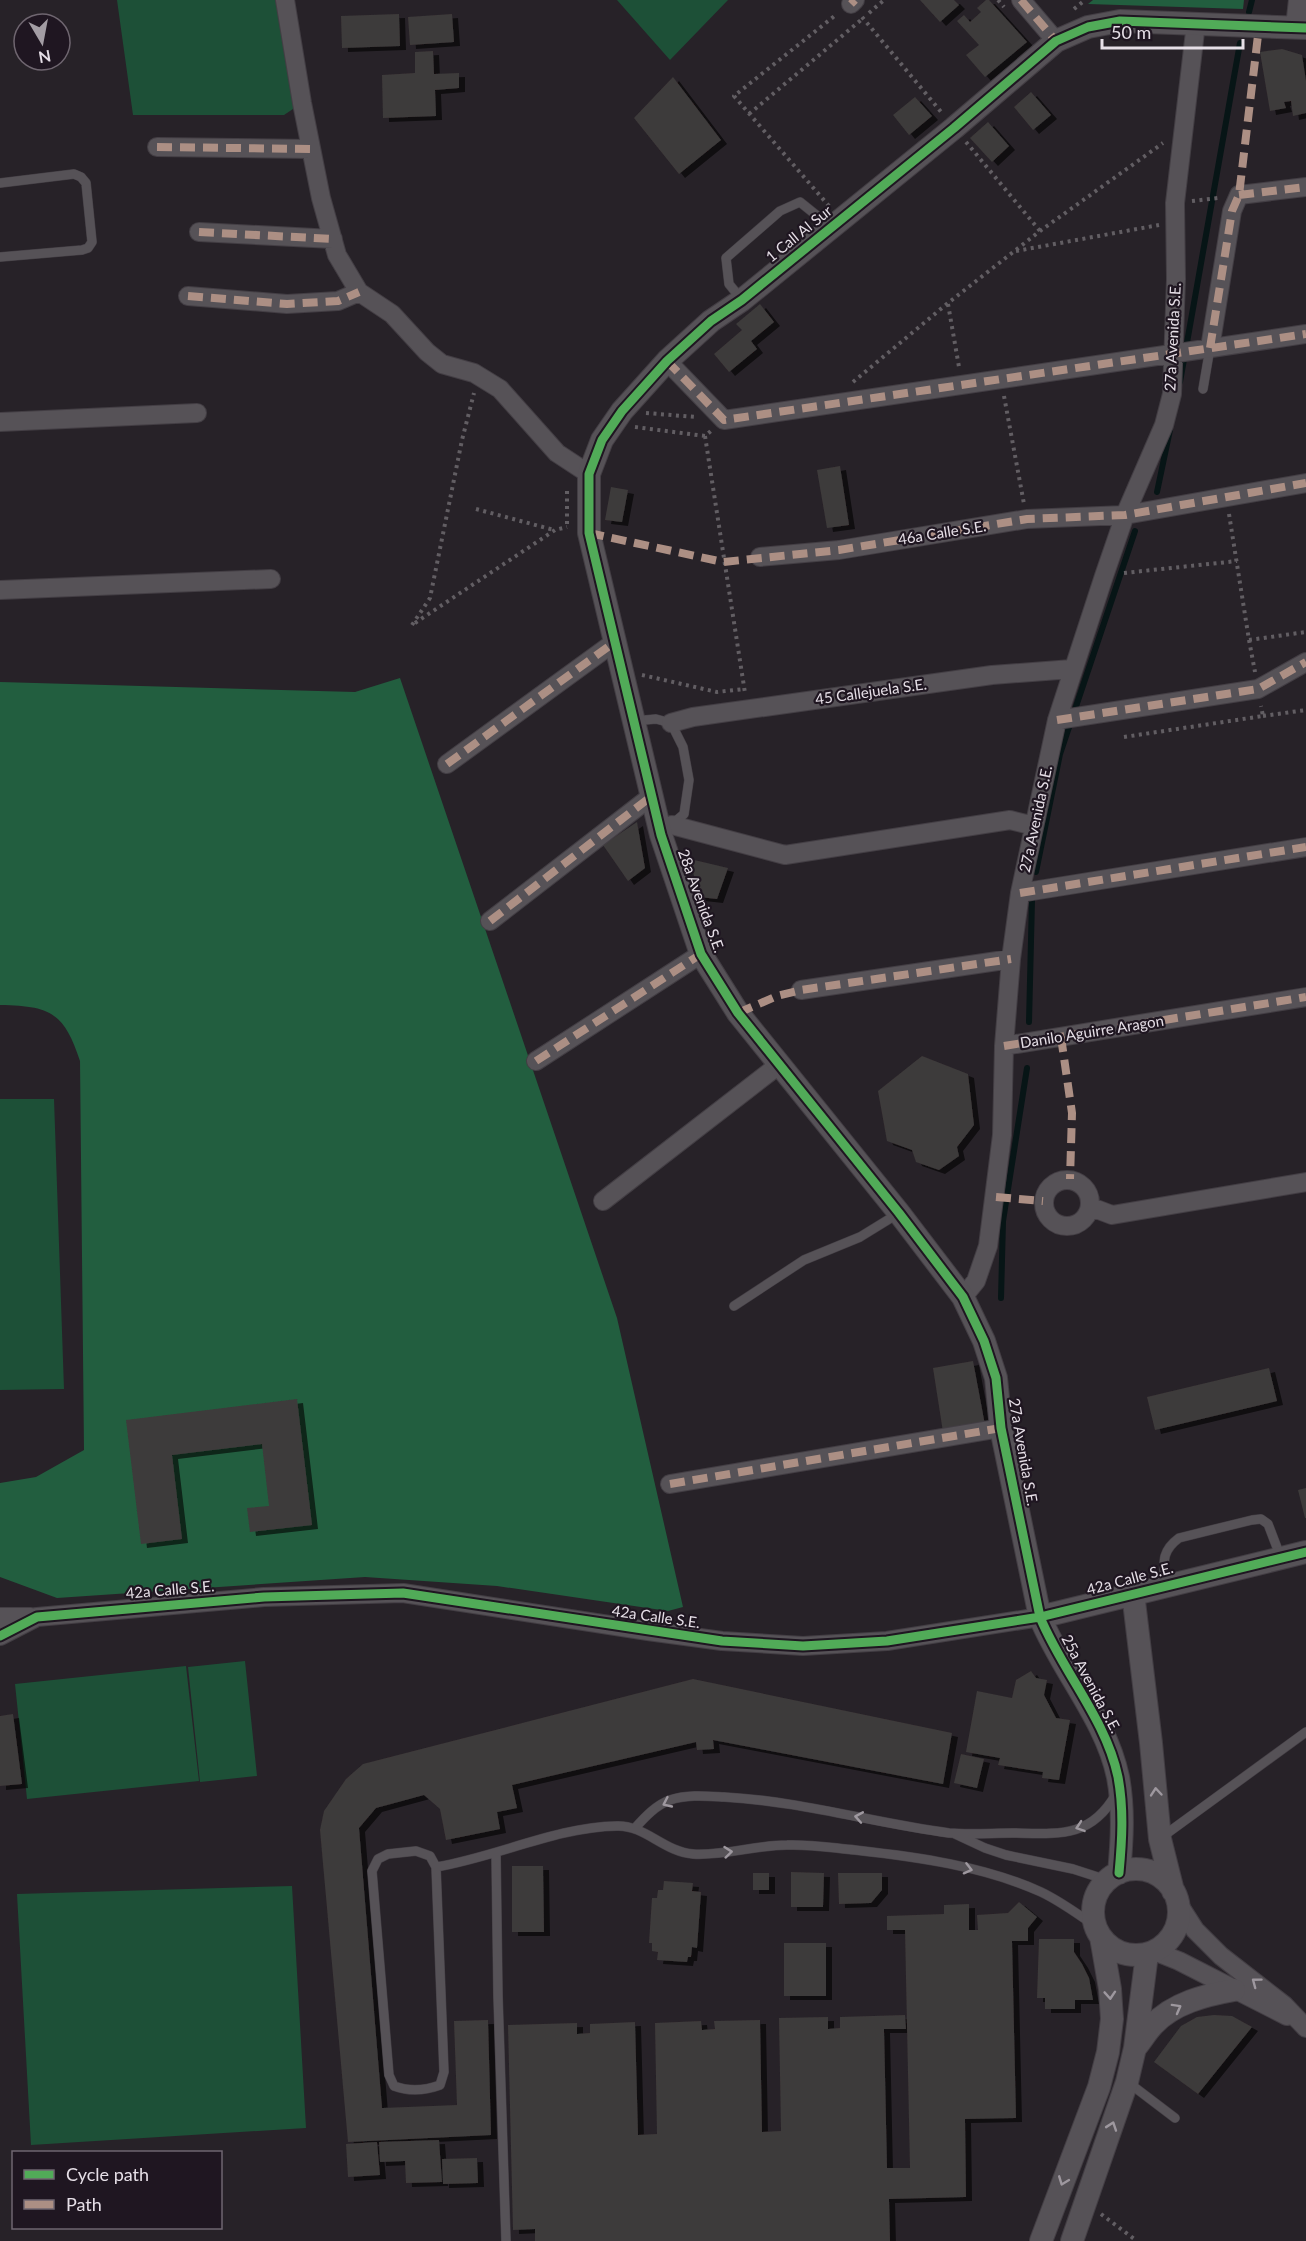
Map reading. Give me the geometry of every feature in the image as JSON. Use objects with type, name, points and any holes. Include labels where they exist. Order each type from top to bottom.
[{"type":"street","points":[[285,0],[311,149],[337,255],[359,292],[392,314],[427,352],[442,364],[479,376],[500,389],[557,453],[590,474]]},
{"type":"street","points":[[1021,0],[1056,41]]},
{"type":"street","points":[[1300,0],[1301,28]]},
{"type":"street","name":"1 Call Al Sur","points":[[590,474],[602,440],[617,418],[668,361],[711,321],[742,300],[836,224],[1056,41],[1088,27],[1120,21],[1301,28]]},
{"type":"street","name":"27a Avenida S.E.","points":[[1040,1617],[1001,1428],[996,1378],[984,1341],[963,1297],[976,1281],[989,1236],[1002,1135],[1004,1046],[1011,959],[1034,826],[1062,720],[1072,669],[1128,514],[1164,425],[1172,394],[1191,350],[1175,223],[1175,203],[1196,23]]},
{"type":"street","points":[[157,147],[311,149]]},
{"type":"street","points":[[1191,350],[1232,211],[1239,195],[1306,187]]},
{"type":"street","points":[[199,232],[333,239]]},
{"type":"street","points":[[189,296],[287,304],[338,301],[359,292]]},
{"type":"street","points":[[668,361],[724,420],[1001,377],[1306,334]]},
{"type":"street","points":[[0,422],[197,413]]},
{"type":"street","name":"28a Avenida S.E.","points":[[590,474],[589,533],[653,795],[666,830],[701,954],[738,1013],[899,1213],[963,1297]]},
{"type":"street","name":"46a Calle S.E.","points":[[760,557],[839,550],[1027,519],[1128,514],[1226,495],[1306,483]]},
{"type":"street","points":[[0,590],[271,579]]},
{"type":"street","points":[[447,764],[616,641]]},
{"type":"street","points":[[1062,720],[1258,689],[1306,662]]},
{"type":"street","name":"45 Callejuela S.E.","points":[[671,723],[693,717],[992,675],[1072,669]]},
{"type":"street","points":[[490,921],[653,795]]},
{"type":"street","points":[[666,830],[785,855],[1010,820],[1034,826]]},
{"type":"street","points":[[1023,892],[1306,848]]},
{"type":"street","points":[[536,1061],[701,954]]},
{"type":"street","points":[[801,990],[1011,959]]},
{"type":"street","name":"Danilo Aguirre Aragon","points":[[1004,1046],[1306,997]]},
{"type":"street","points":[[603,1201],[780,1064]]},
{"type":"street","points":[[1090,1207],[1112,1215],[1306,1182]]},
{"type":"street","points":[[670,1484],[1001,1428]]},
{"type":"street","name":"42a Calle S.E.","points":[[0,1636],[37,1617],[264,1597],[403,1593],[722,1641],[803,1646],[887,1641],[1040,1617],[1306,1552]]},
{"type":"street","points":[[1098,1932],[1110,1946],[1121,1953],[1134,1955],[1151,1952],[1166,1943],[1179,1919],[1176,1898],[1160,1839],[1133,1593]]},
{"type":"street","points":[[0,1617],[37,1617]]},
{"type":"street","name":"25a Avenida S.E.","points":[[1040,1617],[1051,1642],[1104,1738],[1117,1774],[1122,1838],[1113,1876]]},
{"type":"street","points":[[1041,2241],[1099,2087],[1108,2052],[1112,2019],[1110,1989],[1093,1910],[1097,1893],[1113,1876],[1134,1869],[1150,1871],[1163,1879],[1195,1930],[1221,1956],[1284,2005],[1303,2025]]},
{"type":"street","points":[[1151,1952],[1179,1961],[1303,2025]]},
{"type":"street","points":[[1072,2241],[1127,2082],[1151,1952]]},
{"type":"street","points":[[1135,2048],[1155,2023],[1179,2006],[1212,1994],[1234,1990]]},
{"type":"lane","points":[[0,183],[74,174],[81,177],[86,183],[92,242],[88,248],[82,250],[0,257]]},
{"type":"lane","points":[[742,300],[729,284],[726,258],[780,211],[800,202],[836,224]]},
{"type":"lane","points":[[1191,350],[1203,389]]},
{"type":"lane","points":[[634,721],[656,719],[671,723],[683,747],[689,780],[684,814],[666,830]]},
{"type":"lane","points":[[734,1306],[804,1260],[860,1237],[899,1213]]},
{"type":"lane","points":[[1165,1585],[1164,1555],[1169,1545],[1179,1538],[1252,1520],[1261,1519],[1268,1524],[1281,1558]]},
{"type":"lane","points":[[1160,1839],[1304,1737]]},
{"type":"lane","points":[[635,1828],[651,1812],[670,1800],[695,1796],[769,1801],[952,1833],[1042,1834],[1081,1828],[1096,1820],[1107,1809],[1119,1787]]},
{"type":"lane","points":[[436,1868],[496,1854],[557,1835],[619,1826],[635,1828],[661,1845],[692,1854],[731,1853],[759,1847],[788,1845],[911,1856],[1021,1884],[1063,1904],[1098,1932]]},
{"type":"lane","points":[[952,1833],[1006,1855],[1113,1876]]},
{"type":"lane","points":[[416,1851],[430,1856],[436,1868],[444,2072],[440,2085],[427,2090],[406,2090],[394,2086],[389,2074],[372,1871],[378,1859],[388,1854],[416,1851]]},
{"type":"lane","points":[[496,1854],[498,2019],[506,2241]]},
{"type":"lane","points":[[1127,2082],[1175,2118]]},
{"type":"path","points":[[749,114],[884,0]]},
{"type":"path","points":[[1071,12],[1085,0]]},
{"type":"path","points":[[836,224],[734,96],[853,2]]},
{"type":"path","points":[[853,382],[1015,251],[1184,129]]},
{"type":"path","points":[[1203,200],[1226,197]]},
{"type":"path","points":[[1015,251],[1175,223]]},
{"type":"path","points":[[948,303],[962,383]]},
{"type":"path","points":[[479,376],[462,440],[430,598],[412,625],[555,531],[567,527],[569,537]]},
{"type":"path","points":[[1001,377],[1027,519]]},
{"type":"path","points":[[617,418],[724,420]]},
{"type":"path","points":[[617,418],[705,436],[747,709]]},
{"type":"path","points":[[1226,495],[1249,640],[1306,632]]},
{"type":"path","points":[[476,509],[555,531]]},
{"type":"path","points":[[1137,571],[1237,561]]},
{"type":"path","points":[[634,673],[717,692],[744,688]]},
{"type":"path","points":[[1263,716],[1306,710]]},
{"type":"path","points":[[1086,2203],[1137,2241]]},
{"type":"green space","points":[[117,0],[285,0],[302,103],[284,115],[133,115]]},
{"type":"green space","points":[[617,0],[728,0],[670,60]]},
{"type":"green space","points":[[1093,0],[1244,0],[1243,9],[1088,4]]},
{"type":"green space","points":[[400,678],[617,1318],[683,1607],[668,1611],[497,1586],[365,1577],[57,1598],[0,1577],[0,1483],[36,1477],[84,1450],[80,1061],[68,1032],[53,1015],[31,1007],[0,1005],[0,682],[355,692]]},
{"type":"green space","points":[[0,1099],[54,1099],[64,1389],[0,1390]]},
{"type":"green space","points":[[245,1661],[257,1776],[200,1782],[188,1667]]},
{"type":"green space","points":[[186,1666],[199,1781],[27,1799],[15,1684]]},
{"type":"green space","points":[[292,1886],[306,2128],[31,2145],[17,1894]]},
{"type":"building","points":[[920,0],[954,0],[959,5],[940,22]]},
{"type":"building","points":[[989,0],[1027,42],[985,77],[966,55],[979,45],[957,21],[964,15],[970,22],[981,12],[977,8]]},
{"type":"building","points":[[399,14],[400,46],[342,48],[341,16]]},
{"type":"building","points":[[452,14],[454,42],[410,45],[408,17]]},
{"type":"building","points":[[1282,49],[1302,55],[1306,81],[1306,113],[1293,116],[1291,101],[1284,102],[1286,108],[1270,111],[1260,52]]},
{"type":"building","points":[[433,51],[434,74],[459,73],[459,88],[435,90],[436,116],[383,118],[382,75],[415,73],[415,52]]},
{"type":"building","points":[[673,77],[721,140],[679,174],[634,118]]},
{"type":"building","points":[[1031,92],[1051,115],[1033,130],[1014,107]]},
{"type":"building","points":[[915,97],[932,116],[909,135],[893,115]]},
{"type":"building","points":[[988,122],[1009,146],[992,162],[970,138]]},
{"type":"building","points":[[760,304],[774,322],[751,341],[757,349],[729,372],[714,354],[742,330],[736,324]]},
{"type":"building","points":[[840,466],[849,525],[827,528],[817,470]]},
{"type":"building","points":[[611,487],[628,490],[622,522],[605,520]]},
{"type":"building","points":[[637,822],[645,868],[628,881],[603,845]]},
{"type":"building","points":[[690,859],[728,868],[717,899],[699,897]]},
{"type":"building","points":[[922,1056],[968,1074],[974,1125],[957,1147],[959,1156],[939,1170],[916,1162],[912,1150],[887,1141],[878,1091]]},
{"type":"building","points":[[973,1361],[985,1425],[943,1432],[933,1368]]},
{"type":"building","points":[[1269,1368],[1277,1401],[1155,1430],[1147,1397]]},
{"type":"building","points":[[297,1399],[312,1525],[250,1532],[247,1508],[269,1506],[262,1444],[172,1455],[182,1539],[141,1544],[126,1420]]},
{"type":"building","points":[[1306,1488],[1306,1518],[1305,1518],[1298,1490]]},
{"type":"building","points":[[1031,1671],[1036,1678],[1047,1680],[1044,1695],[1056,1718],[1070,1720],[1059,1780],[1042,1778],[1043,1772],[998,1765],[1000,1758],[966,1752],[977,1691],[1012,1698],[1016,1680]]},
{"type":"building","points":[[693,1679],[952,1733],[943,1784],[713,1740],[714,1749],[697,1750],[696,1742],[512,1785],[517,1808],[497,1812],[500,1829],[446,1840],[440,1809],[424,1795],[376,1808],[359,1828],[382,2108],[457,2105],[454,2021],[488,2020],[491,2135],[348,2142],[320,1830],[324,1811],[346,1779],[363,1764]]},
{"type":"building","points":[[13,1714],[22,1784],[0,1786],[0,1716]]},
{"type":"building","points":[[961,1754],[984,1759],[977,1788],[954,1783]]},
{"type":"building","points":[[512,1866],[543,1866],[544,1932],[512,1932]]},
{"type":"building","points":[[791,1872],[824,1873],[823,1907],[791,1907]]},
{"type":"building","points":[[753,1873],[769,1873],[769,1890],[753,1890]]},
{"type":"building","points":[[838,1873],[882,1873],[882,1890],[871,1903],[839,1904]]},
{"type":"building","points":[[664,1881],[693,1883],[692,1891],[701,1892],[697,1948],[692,1947],[691,1957],[688,1957],[687,1962],[657,1960],[658,1952],[652,1951],[652,1943],[649,1943],[652,1898],[657,1898],[658,1890],[663,1890]]},
{"type":"building","points":[[1019,1902],[1037,1917],[1028,1928],[1028,1941],[1012,1941],[1016,2118],[965,2119],[966,2197],[889,2199],[890,2241],[535,2241],[535,2229],[513,2230],[508,2025],[577,2023],[577,2034],[590,2033],[590,2024],[635,2022],[638,2135],[657,2134],[655,2023],[701,2021],[702,2030],[715,2029],[714,2021],[760,2020],[762,2132],[781,2131],[779,2018],[828,2017],[828,2029],[840,2028],[840,2017],[905,2015],[906,2029],[884,2029],[887,2168],[910,2168],[905,1930],[887,1930],[887,1916],[944,1914],[944,1905],[969,1904],[969,1930],[978,1930],[977,1915],[1008,1913]]},
{"type":"building","points":[[1039,1939],[1074,1939],[1074,1952],[1089,1978],[1093,2000],[1075,2000],[1075,2009],[1045,2009],[1045,1998],[1037,1998]]},
{"type":"building","points":[[784,1943],[826,1943],[826,1996],[784,1996]]},
{"type":"building","points":[[1232,2016],[1252,2027],[1198,2094],[1154,2062],[1181,2026],[1197,2017]]},
{"type":"building","points":[[439,2140],[442,2182],[406,2183],[405,2161],[380,2162],[379,2142]]},
{"type":"building","points":[[377,2142],[380,2175],[348,2177],[346,2144]]},
{"type":"building","points":[[477,2158],[478,2183],[443,2184],[442,2159]]},
{"type":"waterway","points":[[1249,12],[1252,0]]},
{"type":"waterway","points":[[1180,382],[1240,43]]},
{"type":"waterway","points":[[1157,492],[1170,430]]},
{"type":"waterway","points":[[1036,872],[1060,754],[1135,531]]},
{"type":"waterway","points":[[1029,1022],[1032,900]]},
{"type":"waterway","points":[[1001,1298],[1003,1221],[1027,1068]]},
{"type":"marked path","points":[[851,4],[855,0]]},
{"type":"marked path","points":[[1021,0],[1056,41]]},
{"type":"marked path","points":[[1210,348],[1232,211],[1239,195],[1259,27]]},
{"type":"marked path","points":[[157,147],[311,149]]},
{"type":"marked path","points":[[1239,195],[1306,187]]},
{"type":"marked path","points":[[199,232],[333,239]]},
{"type":"marked path","points":[[188,296],[287,304],[338,301],[359,292]]},
{"type":"marked path","points":[[667,361],[724,420],[1306,334]]},
{"type":"marked path","points":[[589,533],[723,562],[839,550],[1027,519],[1125,515],[1306,483]]},
{"type":"marked path","points":[[447,764],[616,641]]},
{"type":"marked path","points":[[1057,720],[1258,689],[1306,662]]},
{"type":"marked path","points":[[490,921],[653,795]]},
{"type":"marked path","points":[[1020,893],[1306,847]]},
{"type":"marked path","points":[[536,1061],[701,954]]},
{"type":"marked path","points":[[738,1013],[777,996],[801,990],[1011,959]]},
{"type":"marked path","points":[[1004,1046],[1306,997]]},
{"type":"marked path","points":[[1061,1037],[1072,1113],[1070,1179]]},
{"type":"marked path","points":[[996,1197],[1043,1201]]},
{"type":"marked path","points":[[670,1484],[1001,1428]]},
{"type":"cycle path","points":[[1119,1873],[1122,1825],[1118,1777],[1104,1735],[1040,1617],[1001,1428],[996,1378],[984,1341],[963,1297],[899,1213],[738,1013],[701,954],[661,835],[589,533],[589,474],[602,440],[622,411],[667,361],[711,321],[742,300],[954,128],[1056,41],[1088,27],[1120,21],[1306,28]]},
{"type":"cycle path","points":[[0,1636],[37,1617],[264,1597],[403,1593],[722,1641],[803,1646],[887,1641],[1040,1617],[1306,1552]]}]
